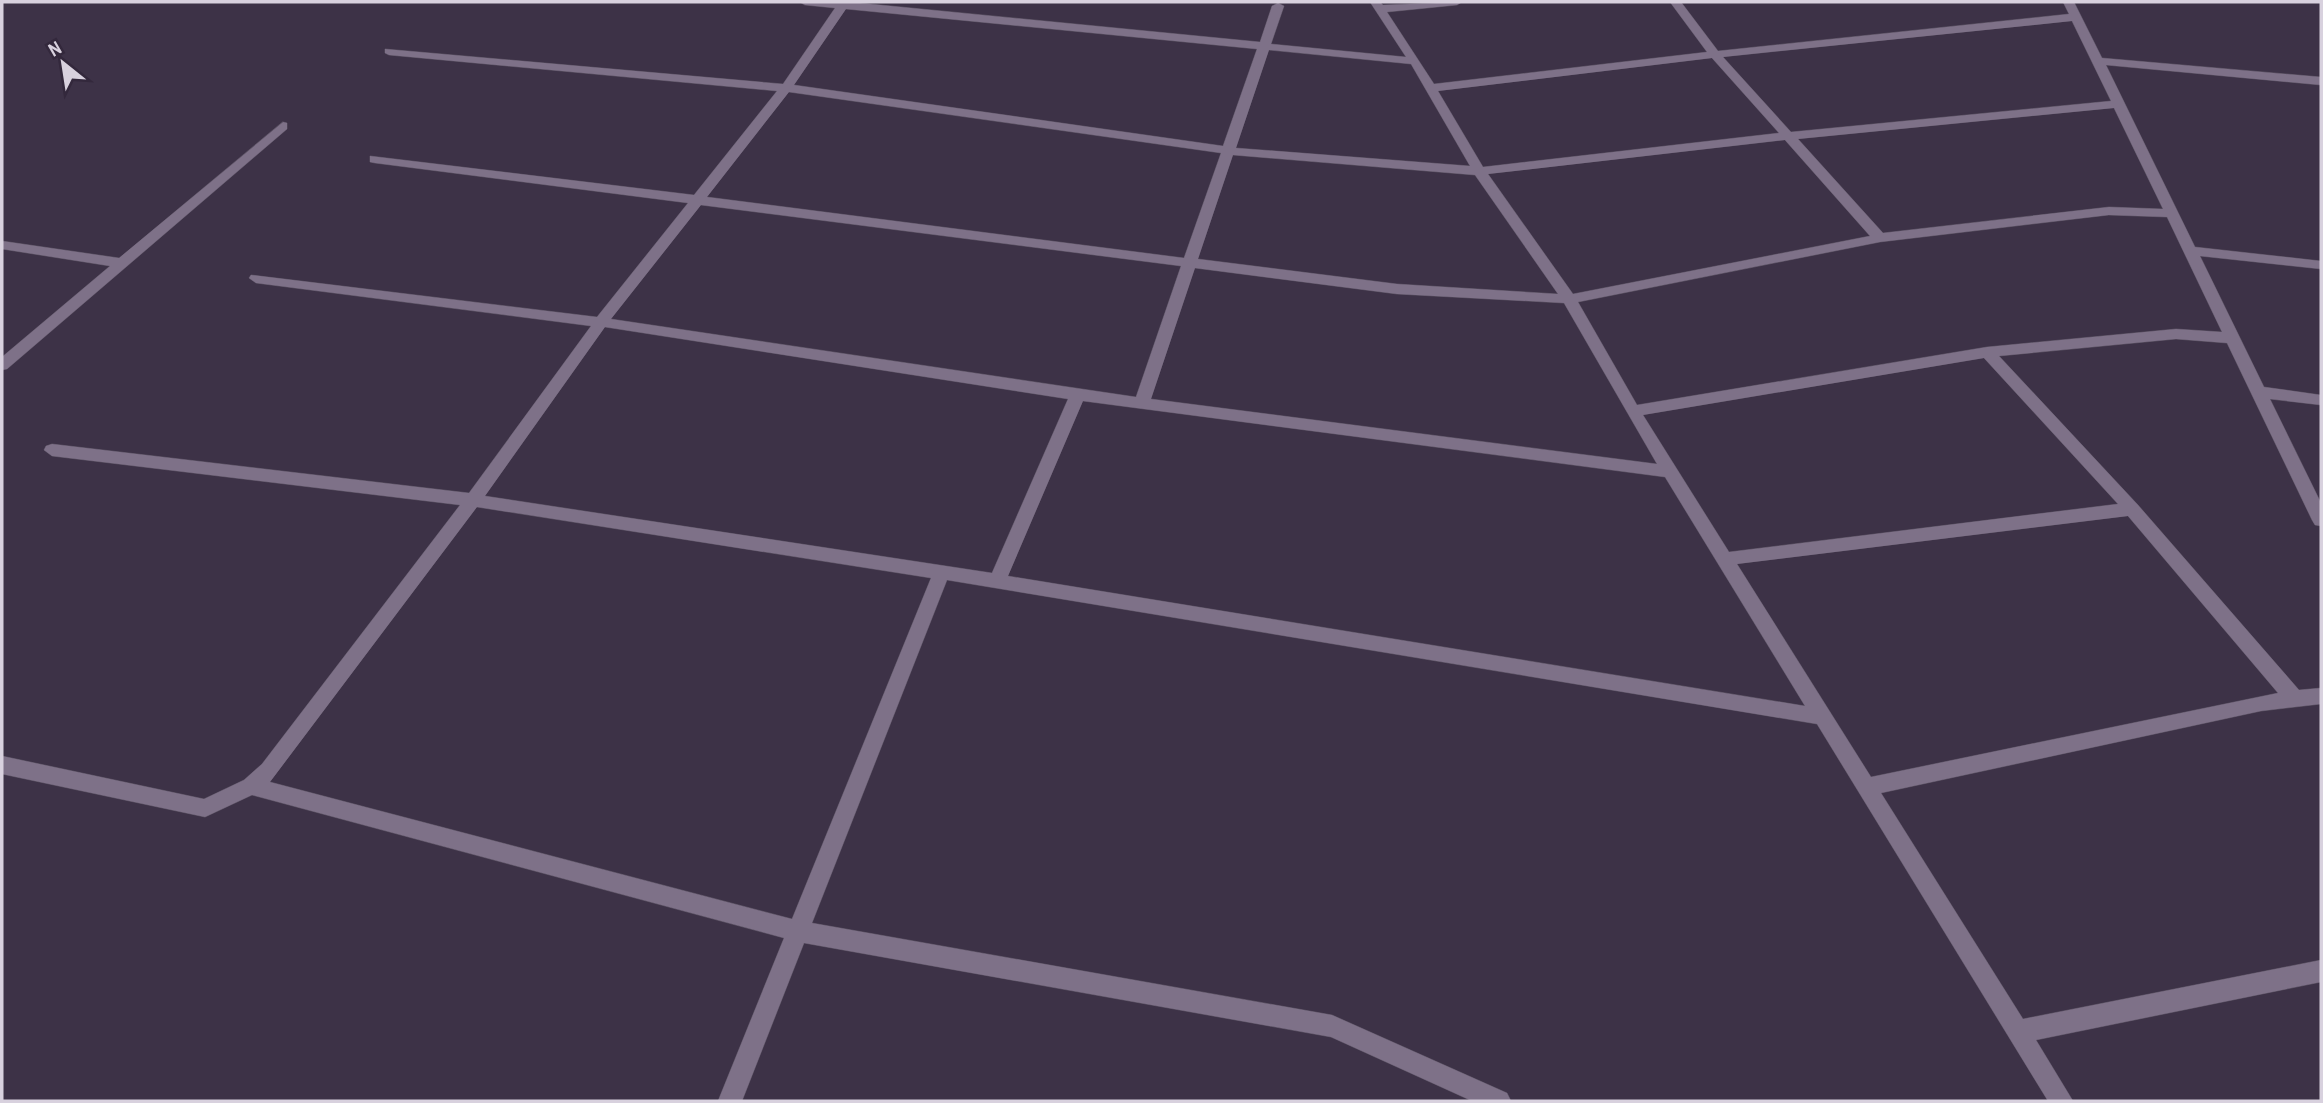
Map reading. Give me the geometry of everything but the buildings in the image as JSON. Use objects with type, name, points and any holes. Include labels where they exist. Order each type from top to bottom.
[{"type":"street","points":[[806,2],[1415,61]]},
{"type":"street","points":[[1377,6],[1457,2]]},
{"type":"street","points":[[1675,2],[1716,56],[1880,238]]},
{"type":"street","points":[[2070,2],[2321,520]]},
{"type":"street","points":[[2,765],[205,808],[251,786],[269,771],[473,500],[601,322],[786,88],[844,4]]},
{"type":"street","points":[[1141,404],[1278,6]]},
{"type":"street","points":[[1377,6],[1415,61],[1479,171],[1569,299],[1633,411],[2061,1101]]},
{"type":"street","points":[[1429,88],[2076,17]]},
{"type":"street","points":[[389,51],[786,88],[1229,151],[1479,171],[1788,136],[2119,104]]},
{"type":"street","points":[[2098,61],[2321,82]]},
{"type":"street","points":[[2,365],[283,126]]},
{"type":"street","points":[[374,159],[700,198],[1397,289],[1569,299],[1880,238],[2109,211],[2172,213]]},
{"type":"street","points":[[2,245],[122,263]]},
{"type":"street","points":[[2191,251],[2321,265]]},
{"type":"street","points":[[256,278],[601,322],[1141,404],[1673,472]]},
{"type":"street","points":[[1633,411],[1987,352],[2176,334],[2232,338]]},
{"type":"street","points":[[1987,352],[2132,509],[2294,698]]},
{"type":"street","points":[[2259,392],[2321,400]]},
{"type":"street","points":[[996,581],[1078,395]]},
{"type":"street","points":[[52,450],[473,500],[996,581],[1824,717]]},
{"type":"street","points":[[1725,558],[2132,509]]},
{"type":"street","points":[[730,1101],[941,574]]},
{"type":"street","points":[[1866,787],[2294,698],[2321,696]]},
{"type":"street","points":[[251,786],[798,931],[1332,1026],[1499,1101]]},
{"type":"street","points":[[2017,1032],[2321,971]]}]
